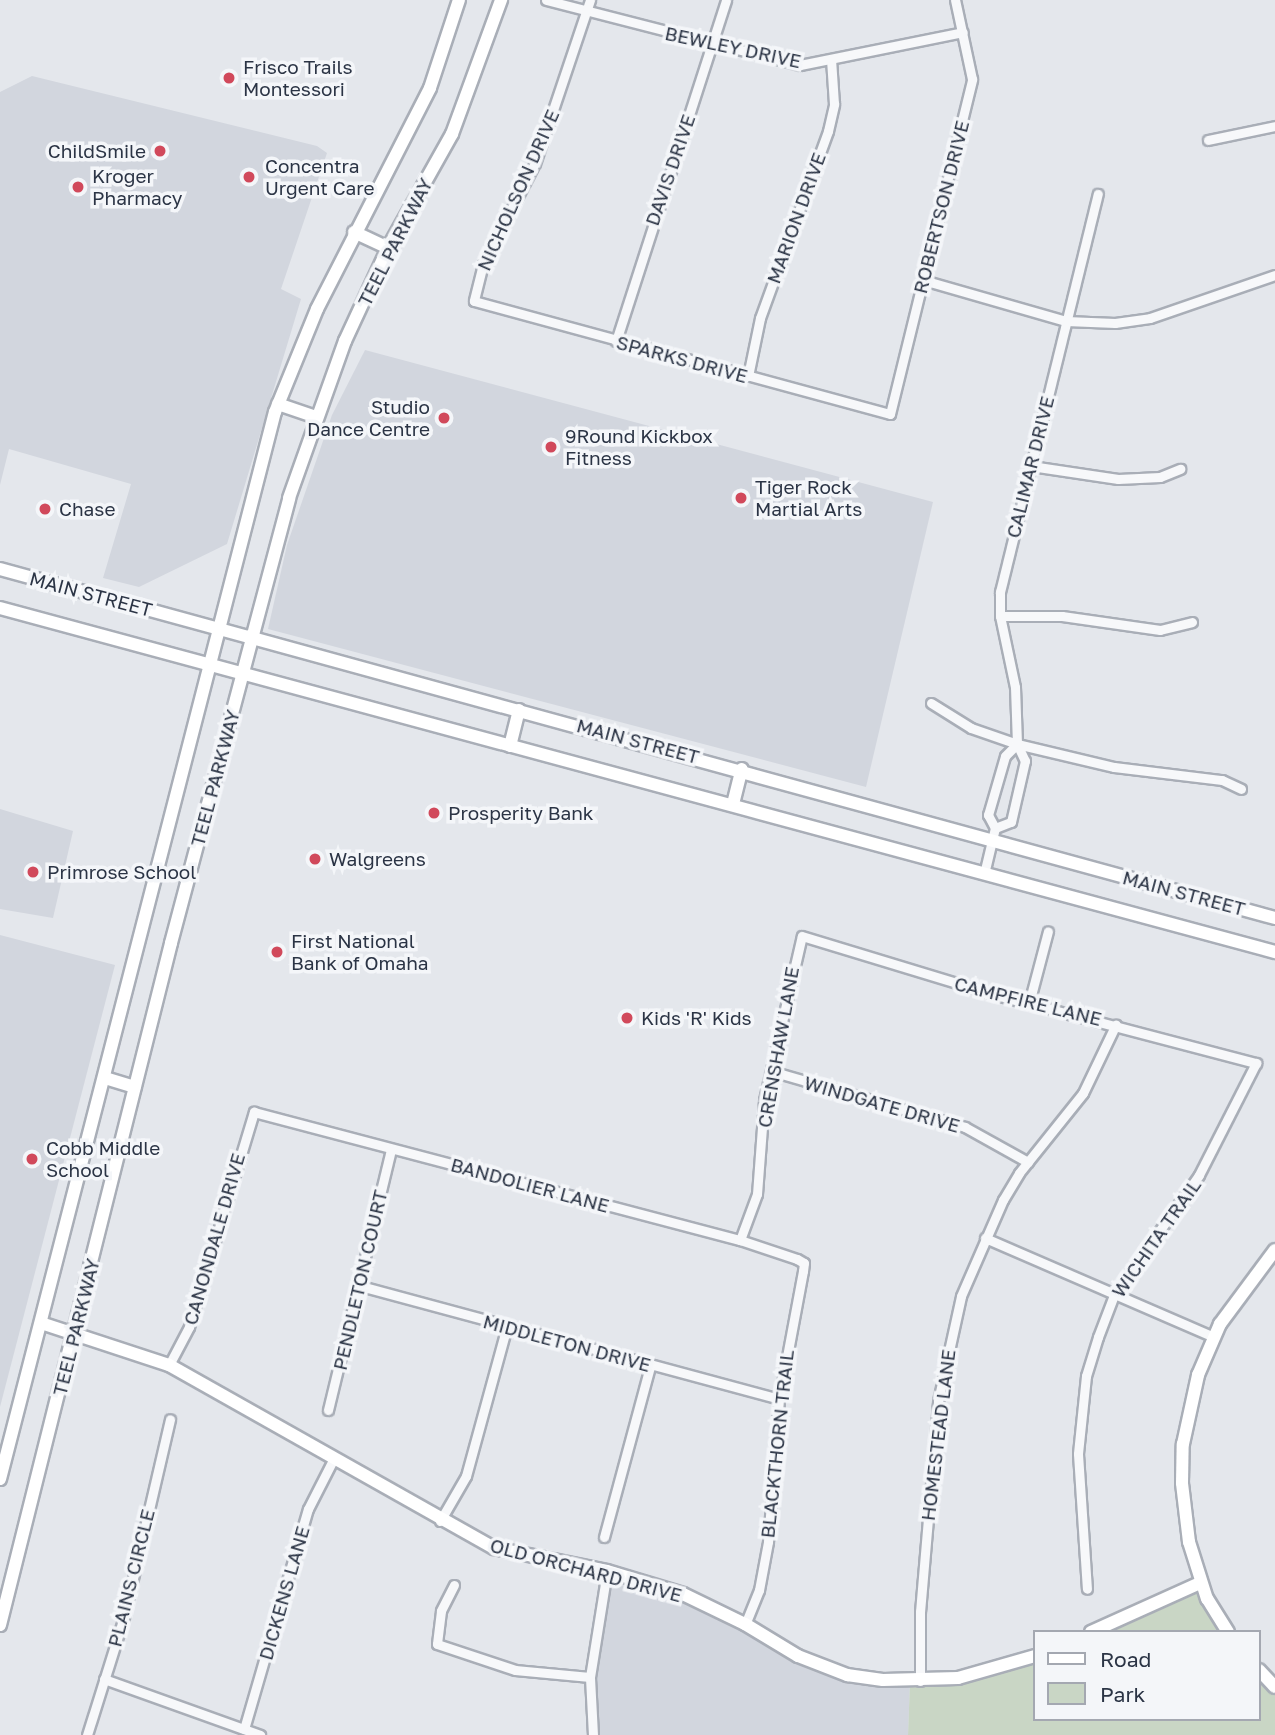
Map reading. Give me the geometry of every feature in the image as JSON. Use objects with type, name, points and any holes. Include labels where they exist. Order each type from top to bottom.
[{"type":"main road","name":"TEEL PARKWAY","points":[[0,1479],[105,1078],[255,478],[278,404],[354,232],[425,100],[459,0]]},
{"type":"main road","name":"TEEL PARKWAY","points":[[0,1625],[135,1087],[289,498],[316,417],[388,248],[452,134],[501,0]]},
{"type":"main road","points":[[354,232],[388,248]]},
{"type":"main road","points":[[278,404],[316,417]]},
{"type":"main road","name":"MAIN STREET","points":[[0,569],[519,710],[994,834],[1275,918]]},
{"type":"main road","name":"MAIN STREET","points":[[0,608],[1275,952]]},
{"type":"main road","points":[[510,746],[519,710]]},
{"type":"main road","points":[[733,804],[742,769]]},
{"type":"main road","points":[[105,1078],[135,1087]]},
{"type":"main road","points":[[1227,1630],[1200,1583],[1184,1515],[1183,1444],[1195,1385],[1214,1337],[1275,1250]]},
{"type":"main road","name":"OLD ORCHARD DRIVE","points":[[41,1323],[169,1365],[440,1521],[494,1548],[607,1571],[683,1594],[745,1624],[798,1656],[847,1675],[920,1681],[995,1670],[1034,1656]]},
{"type":"main road","points":[[1095,1630],[1200,1583]]},
{"type":"main road","points":[[1261,1672],[1275,1687]]},
{"type":"street","name":"BEWLEY DRIVE","points":[[545,0],[714,46],[800,65],[963,32]]},
{"type":"street","name":"NICHOLSON DRIVE","points":[[474,301],[483,264],[535,163],[590,0]]},
{"type":"street","name":"DAVIS DRIVE","points":[[616,341],[656,208],[714,46],[726,0]]},
{"type":"street","name":"ROBERTSON DRIVE","points":[[890,414],[972,79],[955,0]]},
{"type":"street","name":"MARION DRIVE","points":[[748,376],[760,318],[828,131],[834,104],[831,59]]},
{"type":"street","points":[[1208,140],[1275,126]]},
{"type":"street","name":"CALIMAR DRIVE","points":[[994,834],[1010,822],[1025,761],[1017,744],[1015,687],[1000,616],[1002,582],[1098,194]]},
{"type":"street","points":[[923,280],[1066,321],[1115,323],[1150,318],[1275,275]]},
{"type":"street","name":"SPARKS DRIVE","points":[[474,301],[890,414]]},
{"type":"street","points":[[1031,466],[1118,479],[1160,477],[1180,469]]},
{"type":"street","points":[[1000,616],[1062,616],[1160,630],[1192,622]]},
{"type":"street","points":[[930,703],[971,728],[1017,744],[1114,767],[1222,780],[1241,789]]},
{"type":"street","name":"CALIMAR DRIVE","points":[[984,874],[994,834],[988,815],[1005,756],[1017,744]]},
{"type":"street","points":[[1029,1003],[1048,931]]},
{"type":"street","name":"CAMPFIRE LANE","points":[[802,936],[1029,1003],[1256,1063]]},
{"type":"street","name":"CRENSHAW LANE","points":[[740,1240],[757,1194],[771,1071],[802,936]]},
{"type":"street","name":"HOMESTEAD LANE","points":[[920,1681],[920,1612],[937,1401],[961,1296],[985,1238],[1028,1162],[1083,1093],[1116,1024]]},
{"type":"street","name":"WICHITA TRAIL","points":[[1087,1589],[1078,1500],[1079,1429],[1086,1376],[1114,1295],[1199,1175],[1241,1100],[1256,1063]]},
{"type":"street","name":"WINDGATE DRIVE","points":[[771,1071],[965,1127],[1028,1162]]},
{"type":"street","name":"BANDOLIER LANE","points":[[254,1112],[740,1240],[804,1263]]},
{"type":"street","name":"CANONDALE DRIVE","points":[[169,1365],[189,1327],[254,1112]]},
{"type":"street","name":"PENDLETON COURT","points":[[328,1410],[391,1149]]},
{"type":"street","points":[[985,1238],[1214,1337]]},
{"type":"street","name":"BLACKTHORN TRAIL","points":[[745,1624],[759,1590],[768,1542],[779,1399],[804,1263]]},
{"type":"street","name":"MIDDLETON DRIVE","points":[[357,1285],[779,1399]]},
{"type":"street","points":[[440,1521],[466,1476],[507,1326]]},
{"type":"street","points":[[604,1536],[650,1366]]},
{"type":"street","name":"PLAINS CIRCLE","points":[[87,1735],[104,1679],[170,1419]]},
{"type":"street","name":"DICKENS LANE","points":[[244,1729],[308,1509],[333,1460]]},
{"type":"street","points":[[593,1735],[590,1677],[607,1571]]},
{"type":"street","points":[[454,1585],[441,1611],[438,1644],[515,1670],[590,1677]]},
{"type":"street","points":[[104,1679],[260,1735]]},
{"type":"shaded area","points":[[32,76],[317,146],[327,153],[281,289],[301,299],[227,544],[139,587],[103,578],[131,484],[9,449],[0,485],[0,92]]},
{"type":"shaded area","points":[[365,350],[933,502],[866,787],[268,629],[287,545],[332,415]]},
{"type":"shaded area","name":"Primrose School","points":[[0,809],[73,831],[53,918],[0,909]]},
{"type":"shaded area","name":"Cobb Middle School","points":[[0,935],[115,965],[0,1407]]},
{"type":"shaded area","points":[[607,1571],[683,1594],[847,1675],[910,1681],[908,1735],[593,1735],[590,1677]]},
{"type":"green space","points":[[1200,1583],[1227,1630],[1095,1630]]},
{"type":"green space","points":[[1034,1654],[1034,1721],[1261,1721],[1261,1670],[1275,1687],[1275,1735],[908,1735],[910,1681],[958,1678]]},
{"type":"place","name":"Frisco Trails Montessori","points":[[229,78]]},
{"type":"place","name":"ChildSmile","points":[[160,151]]},
{"type":"place","name":"Concentra Urgent Care","points":[[249,177]]},
{"type":"place","name":"Kroger Pharmacy","points":[[78,187]]},
{"type":"place","name":"Studio Dance Centre","points":[[444,418]]},
{"type":"place","name":"9Round Kickbox Fitness","points":[[551,447]]},
{"type":"place","name":"Tiger Rock Martial Arts","points":[[741,498]]},
{"type":"place","name":"Chase","points":[[45,509]]},
{"type":"place","name":"Prosperity Bank","points":[[434,813]]},
{"type":"place","name":"Walgreens","points":[[315,859]]},
{"type":"place","name":"Primrose School","points":[[33,872]]},
{"type":"place","name":"First National Bank of Omaha","points":[[277,952]]},
{"type":"place","name":"Kids 'R' Kids","points":[[627,1018]]},
{"type":"place","name":"Cobb Middle School","points":[[32,1159]]}]
